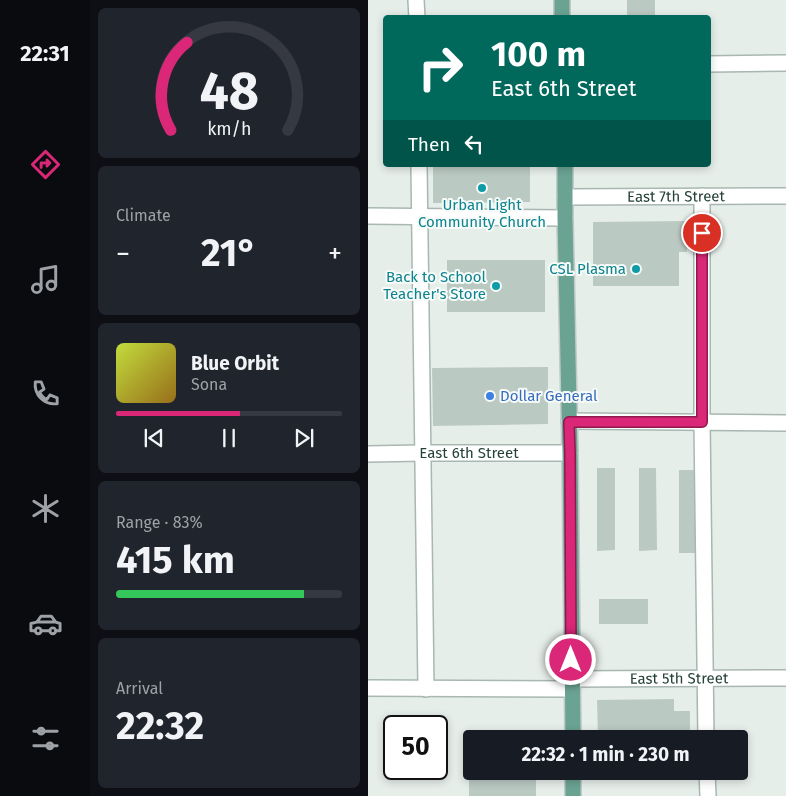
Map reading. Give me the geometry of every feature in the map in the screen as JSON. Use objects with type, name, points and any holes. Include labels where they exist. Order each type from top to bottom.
[{"type":"main road","points":[[562,0],[562,15]]},
{"type":"main road","points":[[565,167],[573,730]]},
{"type":"main road","points":[[573,780],[573,796]]},
{"type":"street","points":[[416,0],[416,15]]},
{"type":"street","points":[[711,64],[786,63]]},
{"type":"street","points":[[419,167],[426,689]]},
{"type":"street","points":[[702,196],[702,422],[706,730]]},
{"type":"street","name":"East 7th Street","points":[[565,197],[786,196]]},
{"type":"street","points":[[368,216],[565,218]]},
{"type":"street","points":[[569,422],[786,423]]},
{"type":"street","name":"East 6th Street","points":[[368,454],[570,454]]},
{"type":"street","name":"East 5th Street","points":[[368,688],[426,689],[786,678]]},
{"type":"street","points":[[707,780],[708,796]]},
{"type":"building","points":[[627,0],[655,0],[655,15],[627,15]]},
{"type":"building","name":"Urban Light Community Church","points":[[433,167],[530,167],[530,202],[433,203]]},
{"type":"building","name":"CSL Plasma","points":[[687,221],[687,252],[679,252],[679,286],[593,286],[593,222]]},
{"type":"building","name":"Back to School Teacher's Store","points":[[447,260],[545,260],[545,312],[447,312]]},
{"type":"building","name":"Dollar General","points":[[548,367],[548,424],[433,426],[432,368]]},
{"type":"building","points":[[597,468],[615,468],[615,550],[597,551]]},
{"type":"building","points":[[639,468],[656,468],[657,550],[639,551]]},
{"type":"building","points":[[679,470],[696,470],[697,553],[679,553]]},
{"type":"building","points":[[599,599],[648,599],[648,624],[599,624]]},
{"type":"building","points":[[674,699],[674,711],[690,711],[690,730],[598,730],[597,700]]},
{"type":"building","points":[[469,780],[536,780],[536,796],[469,796]]},
{"type":"place","name":"Urban Light Community Church","points":[[482,188]]},
{"type":"place","name":"CSL Plasma","points":[[636,269]]},
{"type":"place","name":"Back to School Teacher's Store","points":[[496,286]]},
{"type":"place","name":"Dollar General","points":[[490,396]]},
{"type":"route","points":[[571,660],[569,422],[702,422],[702,233]]}]
